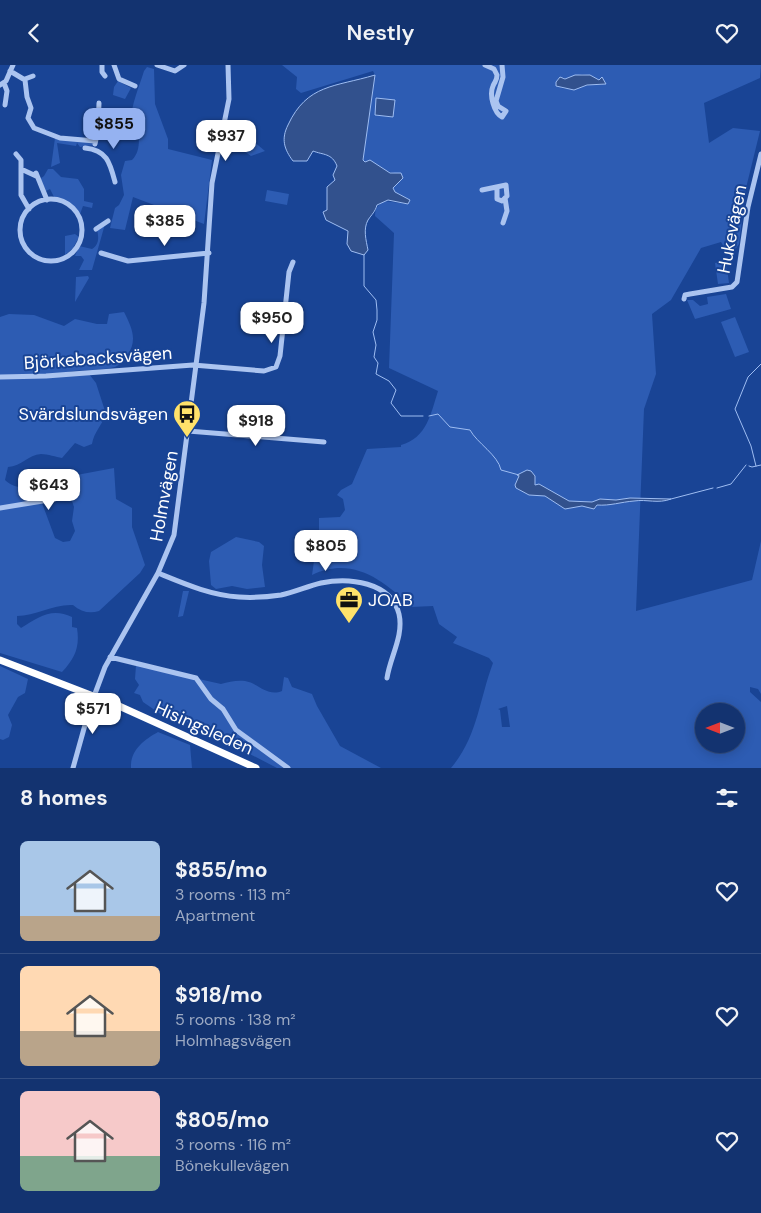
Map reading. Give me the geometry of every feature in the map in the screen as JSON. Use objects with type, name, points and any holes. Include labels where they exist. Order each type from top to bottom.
[{"type":"highway","name":"Hisingsleden","points":[[0,660],[94,696],[256,768]]},
{"type":"street","points":[[10,99],[2,84],[13,65]]},
{"type":"street","points":[[102,65],[104,76]]},
{"type":"street","points":[[114,65],[119,79],[135,86]]},
{"type":"street","points":[[158,65],[175,71],[184,65]]},
{"type":"street","name":"Holmvägen","points":[[73,768],[94,696],[110,657],[158,573],[174,535],[197,365],[209,253],[212,183],[229,99],[228,65]]},
{"type":"street","points":[[485,65],[494,69],[497,75],[492,87],[492,97],[497,113],[502,117],[506,111],[498,106],[496,101],[503,77],[502,65]]},
{"type":"street","points":[[10,71],[25,79],[33,76]]},
{"type":"street","points":[[25,79],[27,97],[31,108],[28,119],[34,129],[54,137],[77,141],[95,141]]},
{"type":"street","points":[[5,105],[7,91]]},
{"type":"street","points":[[96,149],[95,141],[100,117],[99,103]]},
{"type":"street","points":[[100,117],[126,122]]},
{"type":"street","points":[[98,133],[123,137]]},
{"type":"street","points":[[85,148],[96,149],[104,153],[108,159],[115,182]]},
{"type":"street","points":[[16,154],[20,157],[21,195],[29,209]]},
{"type":"street","name":"Hukevägen","points":[[684,299],[685,295],[732,287],[737,282],[747,213],[761,154]]},
{"type":"street","points":[[21,169],[36,175],[47,200]]},
{"type":"street","points":[[482,190],[507,186],[505,198],[507,211],[503,223]]},
{"type":"street","points":[[497,187],[496,199],[502,201],[505,198]]},
{"type":"street","points":[[47,200],[66,203],[73,209],[80,221],[82,231],[80,241],[75,249],[64,258],[51,261],[42,259],[26,248],[21,236],[21,226],[29,209],[47,200]]},
{"type":"street","points":[[96,229],[108,221]]},
{"type":"street","points":[[101,253],[128,261],[209,253]]},
{"type":"street","name":"Björkebacksvägen","points":[[0,377],[38,377],[197,365],[264,371],[276,367],[281,351],[289,272],[293,262]]},
{"type":"street","points":[[188,431],[324,442]]},
{"type":"street","points":[[0,508],[55,499],[57,495],[53,476]]},
{"type":"street","points":[[158,573],[203,591],[239,597],[279,595],[336,581],[353,581],[376,588],[390,598],[399,617],[399,633],[387,678]]},
{"type":"street","points":[[110,657],[196,678],[211,699],[223,709],[236,730],[288,768]]},
{"type":"shaded area","points":[[282,65],[761,65],[760,78],[704,103],[709,143],[733,128],[760,131],[746,188],[739,244],[730,257],[721,242],[701,248],[671,300],[652,314],[656,374],[644,409],[636,611],[752,580],[761,541],[761,694],[758,689],[750,687],[750,692],[761,702],[761,768],[451,768],[467,743],[493,663],[489,658],[453,643],[457,637],[439,624],[433,606],[411,607],[389,588],[366,573],[340,568],[312,575],[313,551],[319,534],[319,518],[340,517],[345,510],[343,499],[337,495],[341,490],[352,484],[367,449],[401,447],[401,445],[417,437],[427,424],[438,391],[389,368],[394,233],[375,216],[375,213],[377,207],[384,201],[408,204],[410,200],[394,192],[393,188],[399,182],[396,173],[379,168],[363,160],[375,75],[373,71],[301,93],[296,89],[297,77]],"holes":[[[582,74],[590,75],[599,80],[602,77],[602,85],[561,88],[563,77],[565,79]],[[507,706],[510,727],[502,727],[500,710],[498,709]]]},
{"type":"shaded area","points":[[147,67],[154,69],[155,104],[168,139],[168,149],[212,160],[204,224],[133,197],[125,230],[110,228],[115,208],[119,205],[124,195],[121,175],[125,161],[132,160],[137,153],[139,140],[138,126],[131,122],[131,115],[144,71]]},
{"type":"shaded area","points":[[375,75],[363,160],[365,162],[370,160],[390,173],[401,173],[403,178],[393,188],[395,192],[410,200],[408,204],[388,200],[377,205],[366,223],[365,235],[368,250],[364,255],[351,251],[347,244],[348,231],[326,220],[323,212],[327,210],[327,187],[335,180],[333,175],[337,166],[333,159],[313,151],[307,161],[293,161],[287,152],[284,139],[288,125],[296,112],[313,94],[335,85]]},
{"type":"shaded area","points":[[575,75],[590,75],[599,80],[602,77],[606,84],[587,85],[574,90],[556,86],[556,82],[560,77],[565,79]]},
{"type":"shaded area","points":[[118,81],[131,88],[125,99],[113,95],[114,87]]},
{"type":"shaded area","points":[[376,98],[395,100],[393,117],[375,115]]},
{"type":"shaded area","points":[[55,138],[92,142],[94,145],[80,147],[77,143],[76,146],[57,143],[60,163],[51,167]]},
{"type":"shaded area","points":[[253,141],[265,151],[251,156],[241,149],[240,145]]},
{"type":"shaded area","points":[[48,169],[53,169],[61,177],[78,179],[84,189],[84,201],[93,203],[92,208],[83,206],[80,214],[70,204],[54,197],[50,189],[46,191],[40,179]]},
{"type":"shaded area","points":[[267,190],[289,194],[287,205],[265,201]]},
{"type":"shaded area","points":[[105,224],[92,270],[79,270],[84,260],[81,256],[75,256],[79,246],[92,249],[98,241],[97,230],[101,230],[98,229]]},
{"type":"shaded area","points":[[75,234],[79,237],[73,248],[65,255],[65,236]]},
{"type":"shaded area","points":[[726,261],[729,283],[718,284],[715,263]]},
{"type":"shaded area","points":[[88,276],[89,278],[75,302],[76,277]]},
{"type":"shaded area","points":[[726,294],[731,309],[695,319],[687,300],[693,300],[700,306],[708,304],[707,297]]},
{"type":"shaded area","points":[[124,312],[133,334],[133,339],[130,350],[123,361],[115,367],[68,372],[65,376],[89,374],[96,383],[106,414],[94,436],[92,444],[84,447],[75,443],[62,458],[44,454],[32,456],[17,465],[8,467],[5,480],[16,486],[27,487],[51,480],[55,482],[59,478],[60,485],[50,498],[47,499],[45,493],[39,495],[55,538],[63,542],[70,541],[75,531],[72,521],[74,507],[65,480],[66,477],[114,468],[116,499],[132,508],[132,527],[145,565],[140,573],[99,611],[86,612],[73,605],[66,605],[17,616],[17,624],[21,628],[39,617],[52,613],[65,614],[72,617],[72,627],[77,628],[77,647],[70,662],[62,672],[0,653],[0,317],[9,314],[34,315],[64,326],[75,319],[97,324],[107,324],[109,314]]},
{"type":"shaded area","points":[[735,317],[749,352],[735,357],[721,322]]},
{"type":"shaded area","points":[[527,470],[531,471],[535,476],[535,485],[539,484],[569,501],[592,502],[600,499],[616,500],[630,498],[671,499],[597,505],[594,509],[582,506],[565,509],[545,496],[529,495],[516,488],[515,485],[519,476],[517,475]]},
{"type":"shaded area","points":[[236,537],[259,542],[264,546],[262,565],[265,587],[247,589],[232,586],[216,589],[211,585],[209,561],[211,552]]},
{"type":"shaded area","points":[[183,591],[189,591],[183,616],[178,617]]},
{"type":"shaded area","points":[[136,665],[221,684],[245,681],[272,692],[282,691],[284,677],[288,678],[292,687],[312,694],[340,746],[381,768],[277,768],[190,723],[162,715],[143,702],[140,695],[134,693],[139,685],[135,679]]},
{"type":"shaded area","points":[[0,666],[28,679],[25,693],[18,697],[8,715],[12,725],[9,737],[3,740],[0,739]]},
{"type":"shaded area","points":[[158,732],[190,745],[192,768],[131,768],[135,751],[143,742]]},
{"type":"waterway","points":[[364,255],[364,286],[376,300],[377,320],[373,332],[376,345],[374,357],[378,363],[376,374],[389,381],[396,390],[391,403],[401,416],[423,416]]},
{"type":"waterway","points":[[756,466],[751,446],[735,409],[748,377],[761,364]]},
{"type":"waterway","points":[[429,416],[438,414],[450,427],[470,430],[496,459],[501,470],[519,475]]},
{"type":"waterway","points":[[717,488],[731,484],[746,465]]},
{"type":"waterway","points":[[749,466],[761,465]]},
{"type":"waterway","points":[[671,499],[713,488]]},
{"type":"place","name":"Svärdslundsvägen","points":[[187,438]]},
{"type":"place","name":"JOAB","points":[[349,624]]}]
